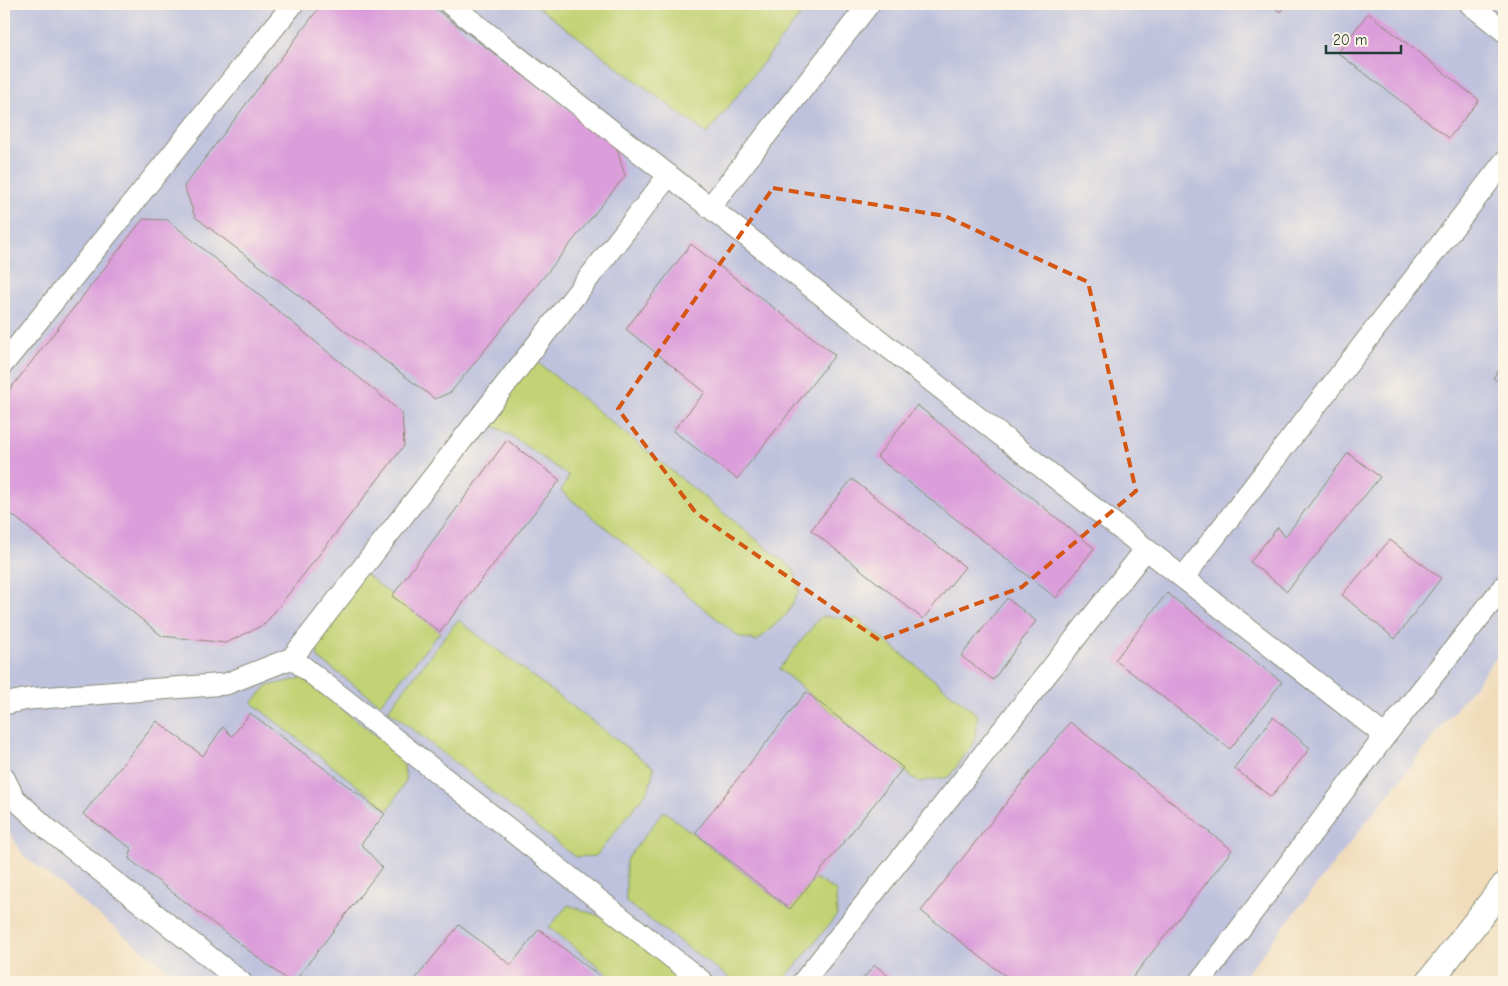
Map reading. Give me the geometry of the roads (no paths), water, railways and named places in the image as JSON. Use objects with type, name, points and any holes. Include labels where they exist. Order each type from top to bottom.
[{"type":"street","points":[[4,364],[293,4]]},
{"type":"street","points":[[450,4],[1385,736]]},
{"type":"street","points":[[710,208],[869,4]]},
{"type":"street","points":[[1470,4],[1504,31]]},
{"type":"street","points":[[1183,578],[1504,162]]},
{"type":"street","points":[[4,704],[28,699],[226,684],[292,658],[669,175]]},
{"type":"street","points":[[803,982],[1146,549]]},
{"type":"street","points":[[1200,982],[1385,736],[1504,586]]},
{"type":"street","points":[[292,658],[704,982]]},
{"type":"street","points":[[4,778],[14,798],[50,831],[241,982]]},
{"type":"street","points":[[1429,982],[1504,886]]}]
